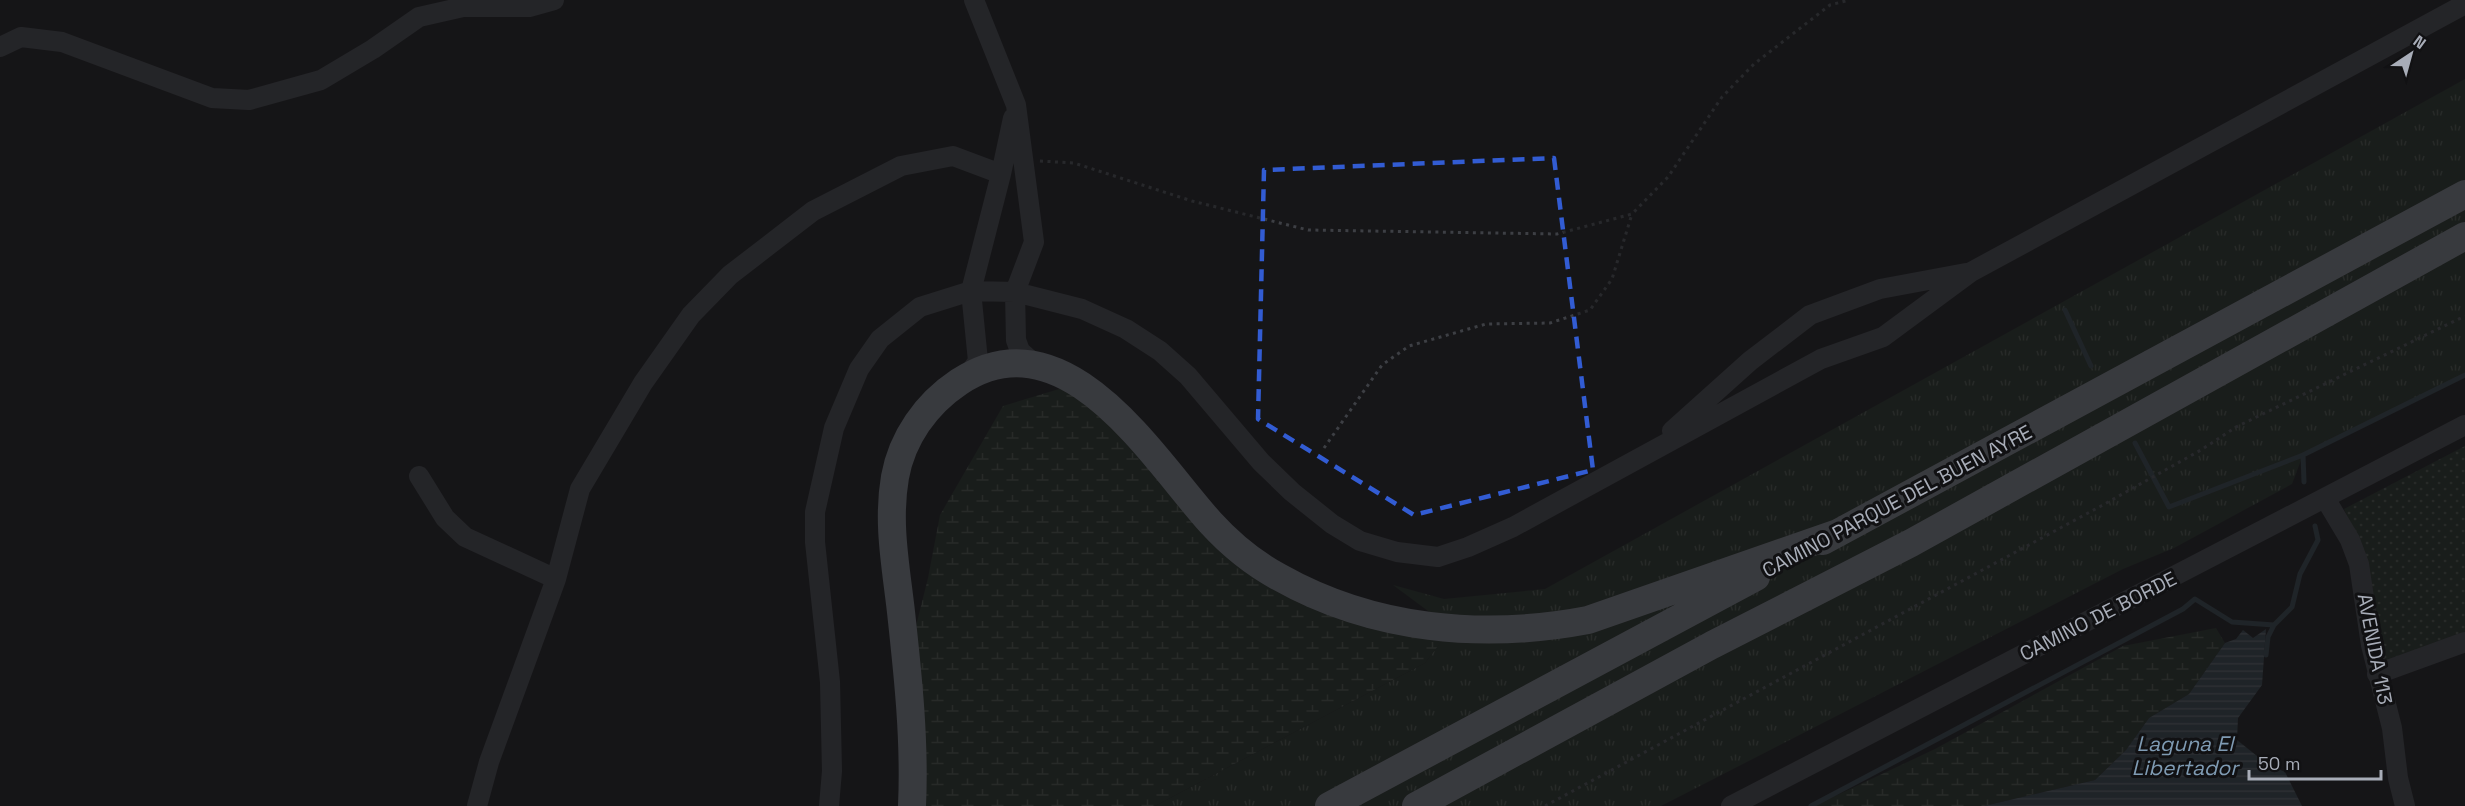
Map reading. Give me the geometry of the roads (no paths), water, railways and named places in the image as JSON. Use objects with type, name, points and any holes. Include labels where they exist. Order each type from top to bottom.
[{"type":"highway","name":"CAMINO PARQUE DEL BUEN AYRE","points":[[1329,806],[2465,194]]},
{"type":"highway","name":"CAMINO PARQUE DEL BUEN AYRE","points":[[1416,806],[1712,645],[1911,543],[2465,236]]},
{"type":"highway","points":[[912,806],[911,712],[894,560],[891,515],[893,488],[899,458],[916,424],[941,397],[981,370],[1007,364],[1038,367],[1068,376],[1105,401],[1212,523],[1260,566],[1325,599],[1398,621],[1485,631],[1546,628],[1578,622],[1608,614],[1838,533]]},
{"type":"street","points":[[0,47],[21,37],[62,42],[212,98],[249,100],[321,80],[373,49],[419,17],[463,6],[529,7],[554,0]]},
{"type":"street","points":[[974,0],[1016,105],[1034,242],[1015,292],[1016,340],[1020,351],[1038,367]]},
{"type":"street","points":[[829,806],[832,771],[830,682],[815,542],[815,512],[834,428],[859,369],[880,339],[920,308],[971,291],[1015,292],[1082,309],[1126,329],[1160,351],[1188,376],[1261,462],[1292,492],[1332,524],[1360,541],[1397,552],[1438,557],[1468,547],[1513,527],[1821,359],[1883,337],[1971,272],[2465,4]]},
{"type":"street","points":[[966,378],[978,361],[971,291],[1016,105]]},
{"type":"street","points":[[477,806],[489,762],[556,579],[580,489],[643,383],[684,325],[730,275],[813,211],[901,166],[953,156],[1001,174]]},
{"type":"street","points":[[1647,454],[1750,361],[1810,315],[1880,289],[1971,272]]},
{"type":"street","name":"CAMINO DE BORDE","points":[[1731,806],[2465,425]]},
{"type":"street","points":[[419,476],[445,518],[465,537],[556,579]]},
{"type":"street","name":"AVENIDA 113","points":[[2325,498],[2350,540],[2359,564],[2377,674],[2392,728],[2398,778],[2405,806]]},
{"type":"street","points":[[2377,674],[2465,642]]},
{"type":"water","name":"Laguna El Libertador","points":[[2266,629],[2262,685],[2238,718],[2237,740],[2267,764],[2285,772],[2302,806],[1984,806],[2095,780],[2126,750],[2149,718],[2189,694],[2225,643],[2236,639],[2243,630],[2253,638]]},
{"type":"waterway","points":[[2065,310],[2091,366]]},
{"type":"waterway","points":[[2135,443],[2169,507],[2303,455],[2465,375]]},
{"type":"waterway","points":[[2303,455],[2304,482]]},
{"type":"waterway","points":[[1811,806],[2183,609],[2195,599],[2232,622],[2274,625],[2292,607],[2300,574],[2318,540],[2315,526]]},
{"type":"waterway","points":[[2266,655],[2268,637],[2274,625]]}]
